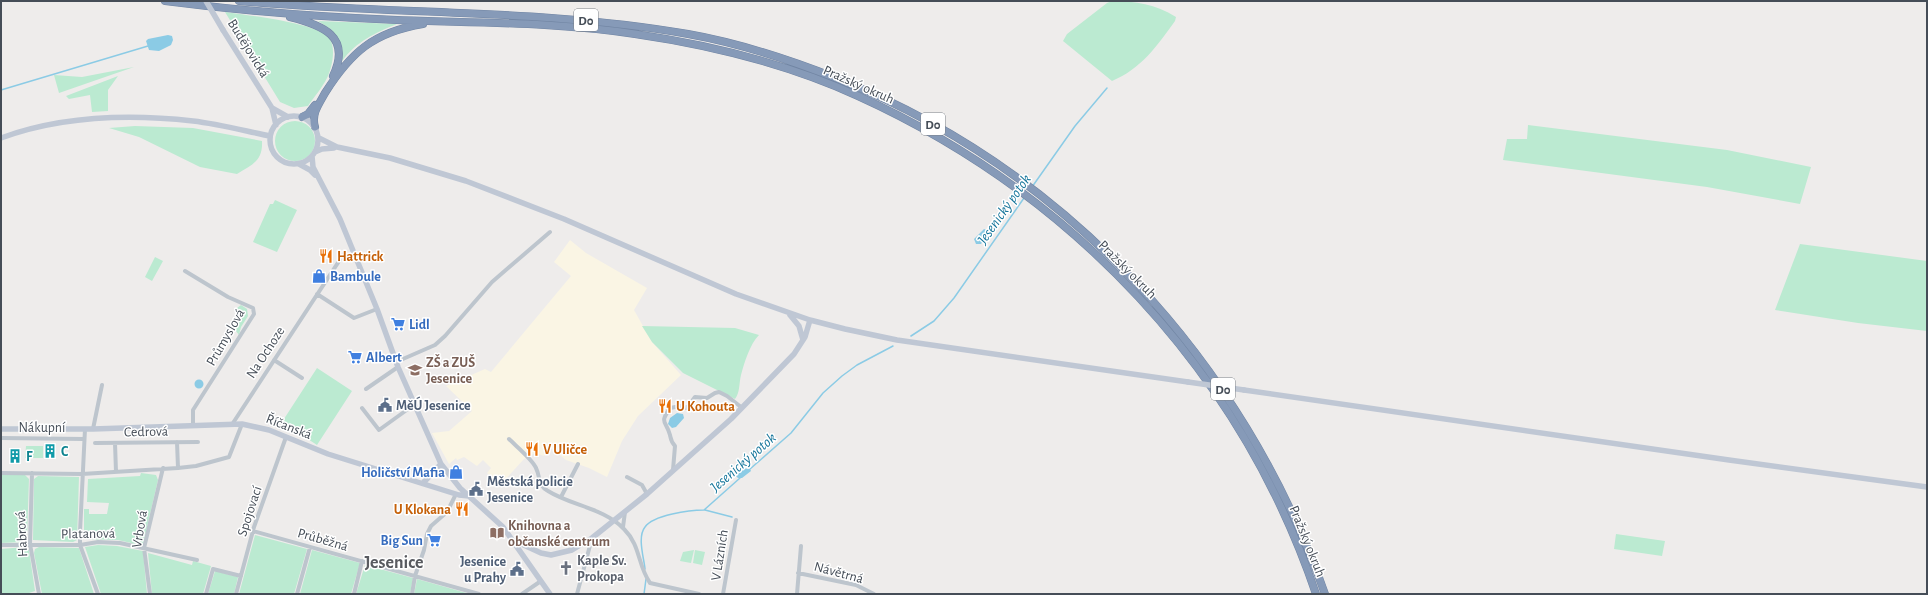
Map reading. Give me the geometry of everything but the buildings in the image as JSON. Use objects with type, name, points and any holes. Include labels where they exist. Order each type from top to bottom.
[{"type":"highway","name":"Pražský okruh","points":[[165,1],[272,13],[579,28],[626,33],[690,43],[750,58],[808,76],[856,95],[894,113],[935,135],[1010,184],[1065,226],[1121,278],[1165,326],[1202,374],[1261,468],[1295,541],[1316,594]]},
{"type":"highway","name":"Pražský okruh","points":[[239,1],[313,7],[586,20],[635,26],[714,40],[781,58],[858,87],[898,105],[939,128],[1017,177],[1043,196],[1127,272],[1171,320],[1209,370],[1238,412],[1268,465],[1303,537],[1325,594]]},
{"type":"highway","points":[[272,13],[320,26],[330,34],[337,47],[338,62],[333,76],[312,110],[302,117]]},
{"type":"highway","points":[[314,127],[313,118],[319,104],[346,63],[366,44],[381,36],[403,28],[427,23],[452,22]]},
{"type":"main road","name":"Budějovická","points":[[206,1],[272,108],[276,125]]},
{"type":"main road","name":"Budějovická","points":[[272,108],[288,117],[302,117]]},
{"type":"main road","points":[[288,117],[276,125],[270,136],[272,148],[278,158],[286,163],[299,164],[310,170],[318,178]]},
{"type":"main road","points":[[302,117],[314,127],[318,138],[314,154],[313,168],[340,219],[377,309],[397,365],[441,464],[451,478],[496,519],[514,541],[550,594]]},
{"type":"main road","points":[[1,138],[60,124],[125,118],[194,121],[270,136]]},
{"type":"main road","points":[[318,138],[337,147],[402,161],[483,187],[586,229],[736,294],[810,320],[845,329],[897,340],[1857,478],[1927,486]]},
{"type":"main road","points":[[299,164],[322,149],[337,147]]},
{"type":"main road","points":[[786,312],[799,326],[803,340]]},
{"type":"main road","points":[[514,541],[546,555],[559,554],[572,550],[592,538],[647,494],[731,419],[740,407],[794,354],[803,340],[810,320]]},
{"type":"main road","name":"Říčanská","points":[[1,429],[93,429],[233,423],[242,424],[286,437],[328,454],[456,494],[469,496]]},
{"type":"main road","points":[[424,483],[441,464]]},
{"type":"street","points":[[366,389],[397,365],[435,344],[445,336],[492,282],[550,232]]},
{"type":"street","name":"Na Ochoze","points":[[233,423],[345,252]]},
{"type":"street","name":"Průmyslová","points":[[185,271],[228,297],[253,308],[254,314],[193,410],[193,425]]},
{"type":"street","points":[[317,294],[354,318],[377,309]]},
{"type":"street","points":[[274,360],[302,378]]},
{"type":"street","points":[[93,429],[102,385]]},
{"type":"street","points":[[674,470],[675,446],[671,441],[670,433],[663,422],[663,418],[670,408],[681,406],[687,408],[695,397],[708,398],[719,392],[727,396],[740,407]]},
{"type":"street","points":[[362,408],[379,430],[415,404]]},
{"type":"street","points":[[1,473],[82,474],[196,466],[229,457],[242,424]]},
{"type":"street","points":[[85,429],[80,545],[98,594]]},
{"type":"street","name":"Spojovací","points":[[236,594],[253,531],[286,437]]},
{"type":"street","name":"Nákupní","points":[[1,438],[84,439]]},
{"type":"street","points":[[509,439],[536,467],[540,484],[548,491],[602,514],[612,521]]},
{"type":"street","name":"Cedrová","points":[[178,442],[178,468]]},
{"type":"street","name":"Cedrová","points":[[95,443],[198,442]]},
{"type":"street","name":"Cedrová","points":[[115,443],[116,472]]},
{"type":"street","points":[[561,497],[578,464]]},
{"type":"street","name":"Vrbová","points":[[150,594],[144,548],[162,468]]},
{"type":"street","name":"Habrová","points":[[32,473],[30,544],[38,594]]},
{"type":"street","points":[[627,477],[642,485],[647,494]]},
{"type":"street","points":[[412,594],[415,576],[424,550],[427,534],[431,526],[447,512],[456,494]]},
{"type":"street","points":[[623,528],[625,511]]},
{"type":"street","name":"V Lázních","points":[[723,594],[736,520]]},
{"type":"street","name":"V Lázních","points":[[612,521],[623,528],[631,537],[637,549],[642,572],[650,583],[699,594]]},
{"type":"street","name":"Průběžná","points":[[253,531],[479,594]]},
{"type":"street","points":[[577,594],[592,538]]},
{"type":"street","name":"Platanová","points":[[1,545],[80,545],[98,542],[120,543],[197,560]]},
{"type":"street","name":"Návětrná","points":[[796,594],[801,546]]},
{"type":"street","points":[[297,594],[310,547]]},
{"type":"street","points":[[354,594],[362,561]]},
{"type":"street","points":[[206,594],[213,569],[241,576]]},
{"type":"street","name":"Návětrná","points":[[798,572],[856,585],[874,594]]},
{"type":"street","points":[[522,594],[541,581]]},
{"type":"shaded area","points":[[570,240],[586,253],[647,288],[634,310],[652,342],[681,375],[638,416],[622,441],[607,477],[589,468],[566,460],[551,448],[544,456],[535,453],[524,459],[501,484],[487,473],[491,468],[483,460],[477,466],[464,457],[457,460],[456,458],[449,464],[432,433],[449,431],[472,411],[446,386],[485,369],[491,372],[571,276],[554,262]]},
{"type":"green space","points":[[1112,1],[1153,6],[1176,17],[1175,21],[1148,56],[1132,70],[1112,81],[1063,41],[1067,34],[1107,3]]},
{"type":"green space","points":[[225,12],[298,24],[324,33],[330,39],[333,48],[333,59],[329,74],[308,106],[294,108],[280,102]]},
{"type":"green space","points":[[318,21],[397,24],[367,38],[354,48],[342,61],[341,47],[337,37]]},
{"type":"green space","points":[[134,67],[59,93],[54,75],[82,77]]},
{"type":"green space","points":[[118,76],[108,90],[108,111],[92,112],[90,95],[69,99],[66,96]]},
{"type":"green space","points":[[299,121],[306,124],[312,130],[315,141],[314,149],[306,158],[299,161],[291,161],[284,158],[276,149],[275,137],[278,130],[287,122]]},
{"type":"green space","points":[[1528,125],[1727,150],[1811,167],[1800,204],[1707,187],[1503,160],[1507,139],[1527,139]]},
{"type":"green space","points":[[135,126],[193,128],[262,141],[262,148],[256,162],[237,174],[200,167],[139,137],[109,128]]},
{"type":"green space","points":[[275,200],[297,210],[277,252],[253,242],[270,204],[273,204]]},
{"type":"green space","points":[[1800,244],[1927,261],[1927,331],[1858,323],[1775,310]]},
{"type":"green space","points":[[155,257],[163,261],[152,281],[145,277]]},
{"type":"green space","points":[[241,305],[247,309],[248,316],[241,327],[239,335],[236,331],[237,308]]},
{"type":"green space","points":[[642,326],[735,328],[759,335],[750,348],[746,359],[737,397],[735,399],[683,373],[652,342]]},
{"type":"green space","points":[[317,368],[352,391],[317,445],[282,422]]},
{"type":"green space","points":[[26,446],[43,446],[43,458],[25,458]]},
{"type":"green space","points":[[141,473],[156,475],[158,480],[143,544],[140,545],[118,540],[84,539],[84,509],[89,509],[89,514],[107,514],[109,503],[87,502],[88,479],[140,476]]},
{"type":"green space","points":[[1,475],[25,475],[29,479],[27,538],[24,542],[1,543]]},
{"type":"green space","points":[[38,476],[79,477],[77,540],[73,542],[33,540],[34,479]]},
{"type":"green space","points":[[1616,534],[1665,541],[1662,556],[1614,549]]},
{"type":"green space","points":[[255,535],[307,549],[294,594],[239,594]]},
{"type":"green space","points":[[98,545],[117,546],[143,551],[147,594],[101,594],[85,547]]},
{"type":"green space","points":[[25,547],[29,550],[35,591],[26,594],[1,594],[1,549]]},
{"type":"green space","points":[[39,547],[79,548],[94,594],[42,594],[34,553],[35,549]]},
{"type":"green space","points":[[312,550],[360,563],[351,594],[300,594]]},
{"type":"green space","points":[[694,550],[691,563],[680,561],[683,552]]},
{"type":"green space","points":[[695,550],[705,552],[702,565],[693,563]]},
{"type":"green space","points":[[148,553],[192,565],[193,561],[211,566],[203,594],[152,594]]},
{"type":"green space","points":[[365,565],[413,578],[410,594],[356,594]]},
{"type":"green space","points":[[215,571],[238,577],[234,594],[208,594]]},
{"type":"green space","points":[[417,579],[470,594],[414,594]]},
{"type":"water","points":[[168,35],[172,36],[173,40],[171,45],[159,51],[149,50],[146,41],[148,39]]},
{"type":"water","points":[[984,229],[987,230],[988,234],[981,244],[976,244],[974,239]]},
{"type":"water","points":[[197,380],[201,380],[203,384],[201,388],[197,388],[195,386],[195,382]]},
{"type":"water","points":[[677,413],[683,414],[684,418],[676,427],[672,428],[668,424],[670,418]]},
{"type":"water","points":[[740,468],[750,469],[751,471],[742,478],[738,478],[735,475],[736,470]]},
{"type":"waterway","points":[[1,90],[148,46]]},
{"type":"waterway","name":"Jesenický potok","points":[[1032,187],[1075,126],[1107,88]]},
{"type":"waterway","name":"Jesenický potok","points":[[911,336],[934,321],[954,298],[1024,198]]},
{"type":"waterway","name":"Jesenický potok","points":[[750,469],[791,433],[823,393],[842,376],[857,365],[893,346]]},
{"type":"waterway","name":"Jesenický potok","points":[[645,569],[641,536],[645,527],[649,523],[663,516],[704,510],[740,478]]},
{"type":"waterway","points":[[705,510],[732,517]]},
{"type":"waterway","name":"Jesenický potok","points":[[644,594],[646,579]]},
{"type":"place","name":"Hattrick","points":[[326,256]]},
{"type":"place","name":"Bambule","points":[[319,276]]},
{"type":"place","name":"Lidl","points":[[398,324]]},
{"type":"place","name":"Albert","points":[[355,357]]},
{"type":"place","name":"ZŠ a ZUŠ Jesenice","points":[[415,370]]},
{"type":"place","name":"MěÚ Jesenice","points":[[385,405]]},
{"type":"place","name":"U Kohouta","points":[[665,406]]},
{"type":"place","name":"V Uličce","points":[[532,449]]},
{"type":"place","name":"C","points":[[50,451]]},
{"type":"place","name":"F","points":[[15,456]]},
{"type":"place","name":"Holičství Mafia","points":[[456,472]]},
{"type":"place","name":"Městská policie Jesenice","points":[[476,489]]},
{"type":"place","name":"U Klokana","points":[[462,509]]},
{"type":"place","name":"Knihovna a občanské centrum","points":[[497,533]]},
{"type":"place","name":"Big Sun","points":[[434,540]]},
{"type":"place","name":"Kaple Sv. Prokopa","points":[[566,568]]},
{"type":"place","name":"Jesenice u Prahy","points":[[517,569]]},
{"type":"district","name":"Jesenice","points":[[394,562]]}]
